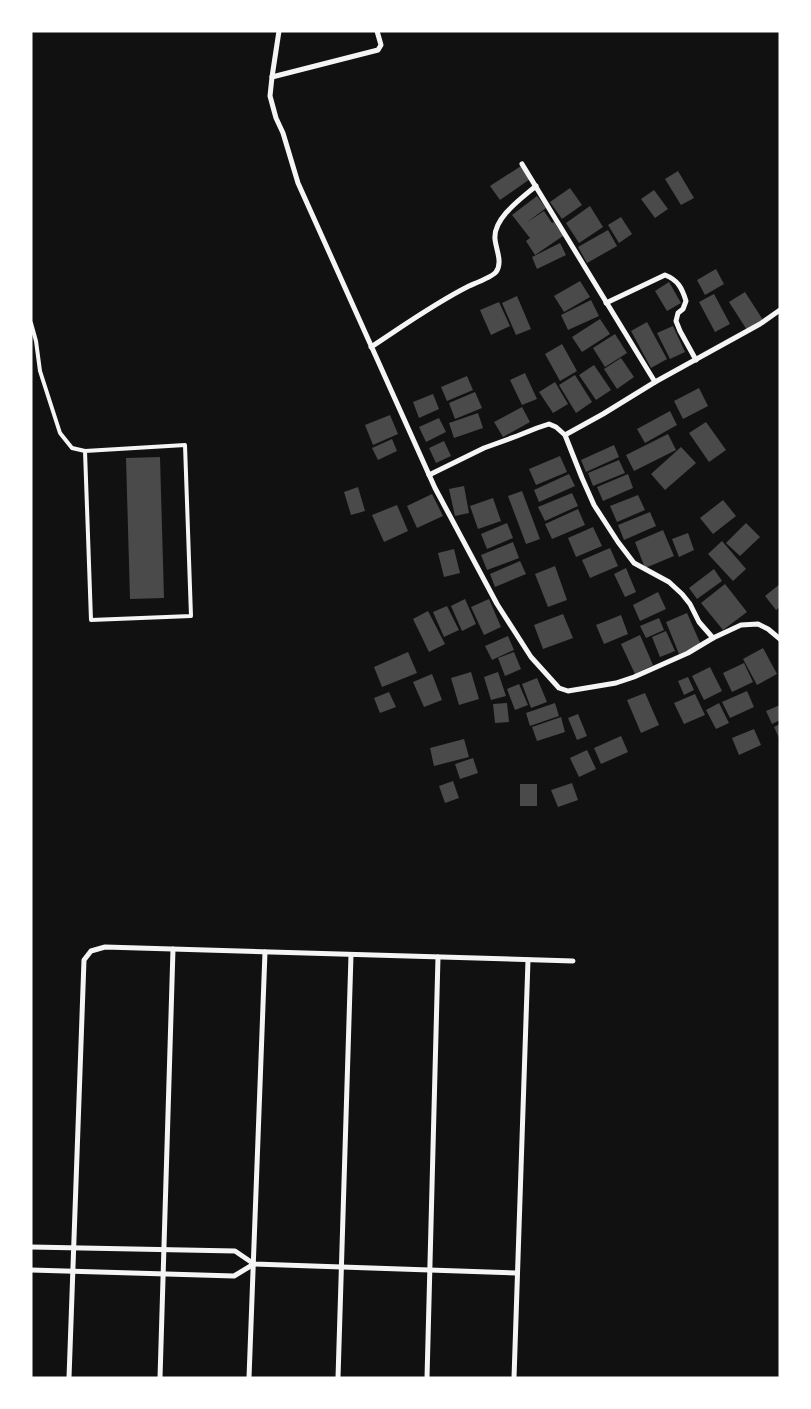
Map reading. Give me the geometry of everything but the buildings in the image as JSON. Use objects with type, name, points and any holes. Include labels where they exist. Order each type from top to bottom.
[{"type":"street","points":[[279,31],[270,96],[298,182],[429,475],[497,604],[531,657],[559,688],[568,691],[616,683],[634,677],[688,653],[713,638],[742,625],[758,624],[768,629],[780,639]]},
{"type":"street","points":[[272,77],[378,50],[381,45],[378,31]]},
{"type":"street","points":[[522,164],[655,382]]},
{"type":"street","points":[[371,347],[446,298],[495,274],[500,264],[495,238],[496,229],[506,212],[536,186]]},
{"type":"street","points":[[606,303],[665,275],[674,278],[683,291],[686,301],[676,320],[696,360]]},
{"type":"street","points":[[566,435],[655,382],[760,324],[780,310]]},
{"type":"street","points":[[429,475],[484,448],[549,424],[556,427],[566,435],[594,505],[618,542],[634,563],[669,582],[682,594],[690,604],[699,622],[713,638]]},
{"type":"street","points":[[69,1378],[84,960],[91,951],[105,947],[573,961]]},
{"type":"street","points":[[160,1378],[173,949]]},
{"type":"street","points":[[249,1378],[265,952]]},
{"type":"street","points":[[338,1378],[351,954]]},
{"type":"street","points":[[427,1378],[438,957]]},
{"type":"street","points":[[514,1378],[528,960]]},
{"type":"street","points":[[31,1247],[235,1251],[254,1264],[517,1273]]},
{"type":"street","points":[[31,1270],[234,1276],[254,1264]]},
{"type":"lane","points":[[31,323],[36,341],[40,371],[60,433],[72,448],[85,451],[185,445],[191,616],[91,620],[85,451]]}]
